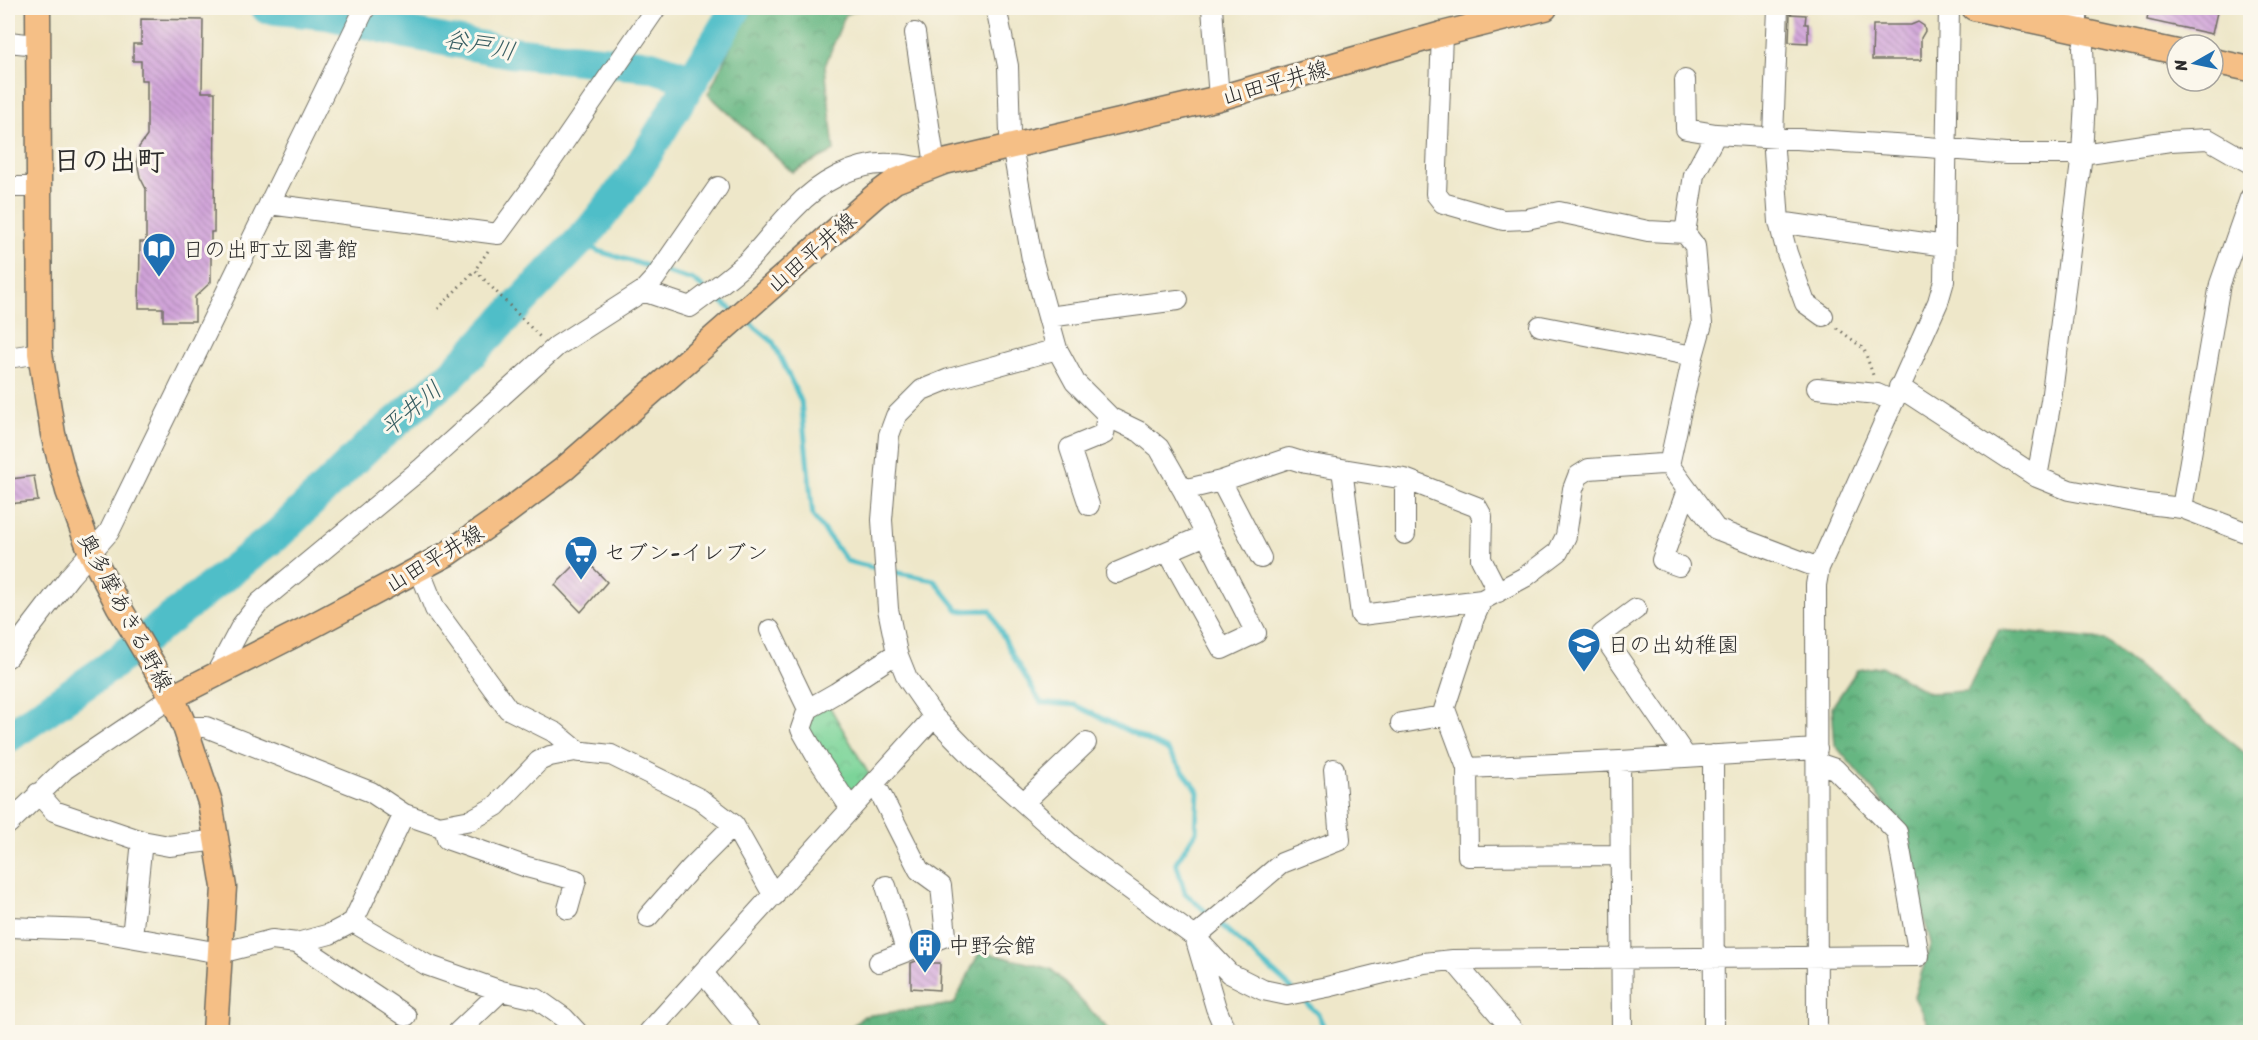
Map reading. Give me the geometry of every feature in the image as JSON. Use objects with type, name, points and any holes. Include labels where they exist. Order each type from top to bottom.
[{"type":"main road","name":"奥多摩あきる野線","points":[[38,8],[37,187],[40,353],[53,434],[68,491],[91,553],[118,607],[168,689],[185,727],[210,802],[224,887],[215,1032]]},
{"type":"main road","name":"山田平井線","points":[[168,689],[216,674],[314,626],[447,554],[564,469],[875,196],[895,181],[930,166],[1219,98],[1442,33],[1545,8]]},
{"type":"main road","points":[[1974,8],[2079,28],[2165,49]]},
{"type":"main road","points":[[2225,64],[2250,69]]},
{"type":"street","points":[[8,657],[70,576],[109,532],[365,8]]},
{"type":"street","points":[[269,204],[498,234],[656,8]]},
{"type":"street","points":[[1000,8],[998,17],[1008,66],[1010,134],[1032,259],[1057,349],[1075,382],[1107,415],[1140,432],[1159,448],[1256,633],[1222,649],[1168,552]]},
{"type":"street","points":[[1212,8],[1219,98]]},
{"type":"street","points":[[1778,8],[1773,136],[1779,222],[1787,253],[1805,303],[1823,316]]},
{"type":"street","points":[[1817,1032],[1815,611],[1819,568],[1938,302],[1944,281],[1949,8]]},
{"type":"street","points":[[2037,477],[2051,401],[2082,154],[2085,101],[2079,28]]},
{"type":"street","points":[[648,285],[690,307],[719,286],[748,260],[794,208],[812,191],[831,179],[860,168],[890,164],[930,166],[915,33]]},
{"type":"street","points":[[1442,33],[1436,194],[1443,203],[1503,220],[1527,219],[1559,212],[1648,231],[1685,233]]},
{"type":"street","points":[[8,42],[37,45]]},
{"type":"street","points":[[1685,80],[1686,129],[1716,134],[1773,136],[2006,154],[2082,154],[2170,141],[2208,139],[2250,163]]},
{"type":"street","points":[[1669,465],[1702,324],[1695,246],[1685,233],[1694,175],[1716,134]]},
{"type":"street","points":[[8,187],[37,187]]},
{"type":"street","points":[[216,674],[242,625],[259,603],[422,468],[556,346],[648,285],[718,187]]},
{"type":"street","points":[[2182,508],[2220,284],[2250,198]]},
{"type":"street","points":[[1779,222],[1945,246]]},
{"type":"street","points":[[1048,317],[1178,300]]},
{"type":"street","points":[[1540,326],[1694,356]]},
{"type":"street","points":[[1057,349],[949,379],[922,390],[896,416],[889,435],[882,520],[886,587],[897,653],[907,678],[934,717],[977,761],[1079,852],[1195,937],[1229,973],[1263,990],[1287,995],[1424,963],[1453,960],[1919,956],[1897,831],[1835,769],[1817,756],[1713,755],[1467,768]]},
{"type":"street","points":[[8,358],[40,353]]},
{"type":"street","points":[[1817,388],[1896,394],[2037,477],[2069,490],[2139,503],[2182,508],[2250,534]]},
{"type":"street","points":[[1089,505],[1070,448],[1104,434],[1107,415]]},
{"type":"street","points":[[1183,490],[1221,481],[1289,458],[1305,463],[1405,478],[1477,507],[1482,516],[1481,559],[1490,596],[1474,618],[1442,716],[1401,723]]},
{"type":"street","points":[[1342,469],[1361,615],[1490,596],[1525,577],[1558,552],[1566,536],[1573,489],[1578,476],[1588,469],[1669,465],[1716,529],[1819,568]]},
{"type":"street","points":[[1405,478],[1405,534]]},
{"type":"street","points":[[1221,481],[1261,558]]},
{"type":"street","points":[[1663,561],[1687,490]]},
{"type":"street","points":[[1116,573],[1206,535]]},
{"type":"street","points":[[419,569],[435,609],[508,709],[556,733],[579,752]]},
{"type":"street","points":[[1636,609],[1602,634],[1686,757]]},
{"type":"street","points":[[770,630],[808,709]]},
{"type":"street","points":[[851,809],[801,729],[808,709],[897,653]]},
{"type":"street","points":[[8,824],[65,769],[168,689]]},
{"type":"street","points":[[1445,709],[1467,768],[1468,856],[1620,855]]},
{"type":"street","points":[[649,1032],[934,717]]},
{"type":"street","points":[[185,727],[206,727],[371,792],[404,814],[439,826],[471,820],[496,806],[539,761],[550,756],[579,752],[611,755],[700,799],[734,825],[774,896]]},
{"type":"street","points":[[1024,801],[1086,743]]},
{"type":"street","points":[[1713,755],[1714,1032]]},
{"type":"street","points":[[1620,761],[1622,1032]]},
{"type":"street","points":[[1195,937],[1282,863],[1340,840],[1334,769]]},
{"type":"street","points":[[875,783],[919,870],[941,886],[946,936],[879,962]]},
{"type":"street","points":[[38,793],[54,811],[142,841],[169,846],[218,840]]},
{"type":"street","points":[[8,927],[90,930],[220,953],[272,940],[297,943],[330,934],[353,922],[404,814]]},
{"type":"street","points":[[444,825],[447,839],[527,867],[576,880],[568,909]]},
{"type":"street","points":[[648,917],[690,868],[734,825]]},
{"type":"street","points":[[132,937],[142,841]]},
{"type":"street","points":[[886,886],[906,950]]},
{"type":"street","points":[[353,922],[427,965],[501,991],[537,999],[564,1018],[577,1032]]},
{"type":"street","points":[[1195,937],[1216,1008],[1226,1032]]},
{"type":"street","points":[[297,943],[406,1016]]},
{"type":"street","points":[[1453,960],[1514,1032]]},
{"type":"street","points":[[703,974],[751,1032]]},
{"type":"street","points":[[458,1032],[501,991]]},
{"type":"path","points":[[438,309],[475,270],[498,234]]},
{"type":"path","points":[[475,270],[540,337]]},
{"type":"path","points":[[1823,316],[1864,350],[1871,374],[1896,394]]},
{"type":"green space","points":[[749,8],[862,8],[845,15],[825,66],[834,151],[792,172],[708,94]]},
{"type":"green space","points":[[1999,630],[2104,640],[2250,757],[2250,1032],[1932,1032],[1914,997],[1931,943],[1897,819],[1835,745],[1832,707],[1857,670],[1881,666],[1929,693],[1967,691]]},
{"type":"green space","points":[[828,704],[870,776],[850,799],[806,729],[808,716]]},
{"type":"green space","points":[[980,951],[1051,969],[1111,1032],[845,1032],[864,1016],[954,1004]]},
{"type":"building","points":[[2149,8],[2218,8],[2212,33],[2147,20]]},
{"type":"building","points":[[1790,14],[1806,15],[1808,43],[1789,42]]},
{"type":"building","points":[[141,19],[203,20],[202,92],[215,92],[214,232],[211,232],[211,282],[195,297],[195,321],[163,321],[163,308],[139,308],[140,242],[146,242],[146,189],[140,177],[137,162],[139,147],[147,136],[147,80],[141,80],[141,61],[133,61],[133,44],[141,44]]},
{"type":"building","points":[[1918,22],[1924,26],[1925,31],[1921,38],[1921,60],[1872,60],[1873,25],[1911,25]]},
{"type":"building","points":[[34,476],[38,501],[8,504],[8,486],[12,485],[11,479]]},
{"type":"building","points":[[583,557],[607,582],[581,612],[555,585]]},
{"type":"building","name":"中野会館","points":[[933,955],[932,963],[940,963],[939,990],[911,988],[911,963]]},
{"type":"waterway","name":"谷戸川","points":[[267,8],[327,14],[406,33],[510,52],[651,66],[693,80]]},
{"type":"waterway","name":"平井川","points":[[8,737],[108,668],[279,533],[369,445],[451,375],[592,228],[636,172],[736,8]]},
{"type":"waterway","points":[[580,241],[598,251],[657,269]]},
{"type":"waterway","points":[[666,272],[693,280],[706,290]]},
{"type":"waterway","points":[[714,296],[735,312]]},
{"type":"waterway","points":[[745,319],[773,342],[801,401],[813,516],[847,561],[880,569]]},
{"type":"waterway","points":[[889,571],[934,580],[959,611],[990,610],[1013,656],[1041,703],[1075,705],[1167,750],[1198,791],[1196,832],[1176,862],[1185,893],[1212,917]]},
{"type":"waterway","points":[[1219,923],[1292,989]]},
{"type":"waterway","points":[[1301,998],[1318,1014],[1326,1032]]},
{"type":"place","name":"日の出町立図書館","points":[[159,278]]},
{"type":"place","name":"セブン-イレブン","points":[[581,581]]},
{"type":"place","name":"日の出幼稚園","points":[[1584,673]]},
{"type":"place","name":"中野会館","points":[[925,974]]},
{"type":"district","name":"日の出町","points":[[109,160]]}]
